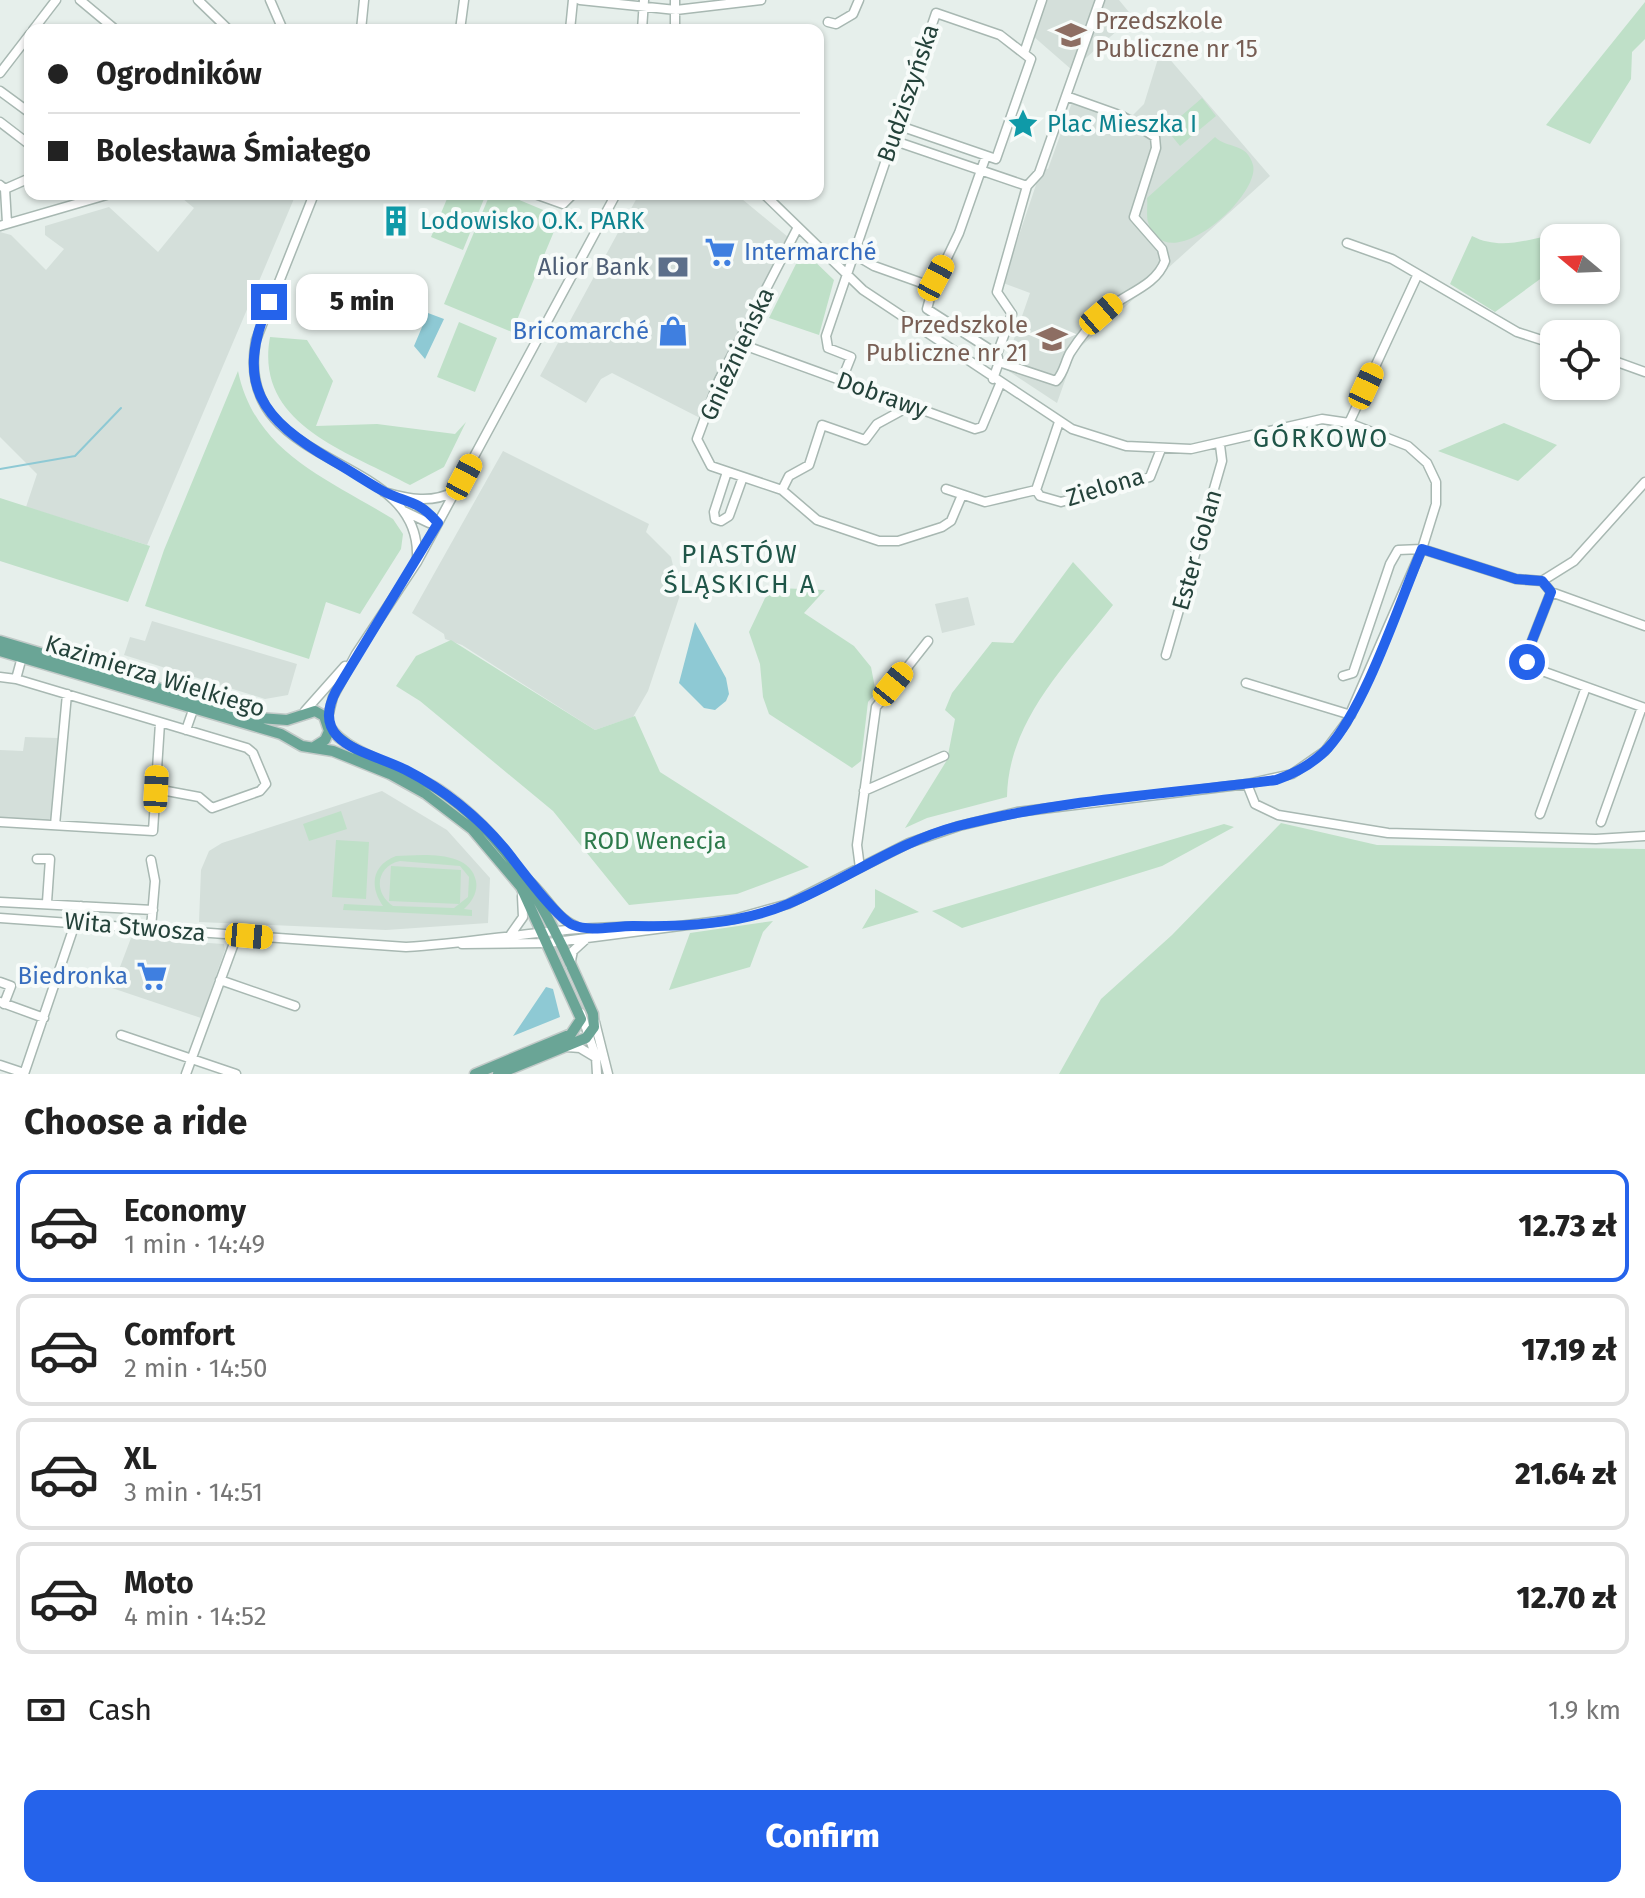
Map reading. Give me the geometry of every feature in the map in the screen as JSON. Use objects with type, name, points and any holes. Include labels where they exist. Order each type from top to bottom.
[{"type":"main road","name":"Kazimierza Wielkiego","points":[[0,641],[235,712],[274,720],[301,714]]},
{"type":"main road","name":"Kazimierza Wielkiego","points":[[0,651],[281,734],[298,743]]},
{"type":"main road","points":[[475,1074],[571,1034],[579,1026],[581,1013],[548,930],[524,883],[491,834],[453,799],[418,776],[343,741],[320,713],[301,714],[292,730],[298,743],[355,759],[426,794],[472,829],[524,883]]},
{"type":"main road","points":[[312,748],[325,740],[328,723]]},
{"type":"main road","points":[[498,1074],[589,1034],[595,1021],[570,968],[553,942]]},
{"type":"street","points":[[38,24],[56,0]]},
{"type":"street","points":[[80,0],[109,24]]},
{"type":"street","points":[[198,0],[223,24]]},
{"type":"street","points":[[270,0],[280,24]]},
{"type":"street","points":[[362,24],[364,0]]},
{"type":"street","points":[[461,24],[464,0]]},
{"type":"street","points":[[571,24],[573,0]]},
{"type":"street","points":[[580,0],[676,5],[761,0]]},
{"type":"street","points":[[828,22],[836,24],[853,14],[859,0]]},
{"type":"street","points":[[897,125],[996,159],[1042,0]]},
{"type":"street","points":[[997,382],[998,358],[1012,314],[997,295],[1006,261],[1027,186],[1039,173],[1100,0]]},
{"type":"street","points":[[642,24],[644,4]]},
{"type":"street","name":"Budziszyńska","points":[[845,372],[851,357],[828,348],[825,342],[844,274],[936,13],[1000,35],[1027,56]]},
{"type":"street","points":[[0,73],[24,42]]},
{"type":"street","points":[[0,91],[24,109]]},
{"type":"street","points":[[986,156],[959,233],[933,287],[927,309],[998,358],[1056,381],[1073,348],[1101,314],[1125,295],[1139,291],[1157,274],[1165,261],[1164,251],[1134,217],[1156,148],[1155,137],[1122,116],[1066,96]]},
{"type":"street","points":[[0,122],[24,140]]},
{"type":"street","points":[[892,140],[1027,186]]},
{"type":"street","points":[[24,180],[3,187],[4,225],[89,200]]},
{"type":"street","points":[[312,200],[262,320],[252,358],[253,374],[266,410],[279,425],[383,492],[402,510],[415,532],[417,562]]},
{"type":"street","points":[[328,723],[333,697],[356,654],[417,562],[613,200]]},
{"type":"street","points":[[770,200],[844,274],[1059,422],[1107,442],[1161,449],[1220,445],[1299,422],[1322,419],[1349,423],[1408,446],[1431,468],[1436,504],[1422,549],[1351,715],[1246,683]]},
{"type":"street","name":"Gnieźnieńska","points":[[798,227],[719,380],[697,439],[711,466],[782,490],[817,520],[879,541],[898,541],[942,527],[951,521],[962,495]]},
{"type":"street","points":[[1347,243],[1392,259],[1517,332],[1540,339]]},
{"type":"street","points":[[852,253],[874,266],[933,287]]},
{"type":"street","points":[[1349,423],[1417,276]]},
{"type":"street","name":"Dobrawy","points":[[738,343],[975,429],[982,427],[997,382]]},
{"type":"street","points":[[1620,363],[1645,372]]},
{"type":"street","points":[[782,490],[789,476],[809,465],[822,425],[865,440],[877,424],[910,406]]},
{"type":"street","points":[[946,489],[985,502],[1036,490],[1059,422]]},
{"type":"street","name":"Ester Golan","points":[[1166,655],[1222,461],[1220,445]]},
{"type":"street","name":"Zielona","points":[[1036,490],[1040,496],[1061,502],[1150,477],[1161,449]]},
{"type":"street","points":[[727,472],[714,512],[715,519],[721,521],[729,516],[743,477]]},
{"type":"street","points":[[1343,676],[1350,677],[1358,662],[1394,554],[1404,548],[1422,549],[1516,579],[1542,581],[1554,577],[1574,561],[1645,482]]},
{"type":"street","points":[[383,492],[411,500],[434,499],[457,490]]},
{"type":"street","points":[[411,500],[438,523]]},
{"type":"street","points":[[402,510],[429,523],[438,523]]},
{"type":"street","points":[[1542,581],[1551,592],[1645,626]]},
{"type":"street","points":[[1551,592],[1526,656],[1527,662],[1643,707],[1601,822]]},
{"type":"street","points":[[860,868],[857,845],[876,707],[928,641]]},
{"type":"street","points":[[301,714],[356,654]]},
{"type":"street","points":[[16,679],[22,657]]},
{"type":"street","points":[[0,677],[16,679],[247,748],[265,779],[264,788],[212,808],[199,797],[156,789]]},
{"type":"street","points":[[1540,814],[1586,687]]},
{"type":"street","points":[[55,825],[67,694]]},
{"type":"street","points":[[186,730],[193,710]]},
{"type":"street","name":"Wita Stwosza","points":[[0,918],[77,921],[406,947],[585,939],[762,913],[931,834],[1017,812],[1247,784],[1292,774],[1325,751],[1351,715]]},
{"type":"street","points":[[0,822],[153,831],[160,723]]},
{"type":"street","points":[[864,791],[944,756]]},
{"type":"street","points":[[1247,784],[1255,804],[1278,815],[1388,833],[1596,839],[1645,836]]},
{"type":"street","points":[[37,859],[50,859],[47,902]]},
{"type":"street","points":[[151,860],[155,878],[151,928]]},
{"type":"street","points":[[510,935],[523,917],[524,883],[542,892],[560,917],[580,927]]},
{"type":"street","points":[[0,902],[47,902],[153,910]]},
{"type":"street","points":[[0,1065],[24,1073],[81,906]]},
{"type":"street","name":"Wita Stwosza","points":[[462,944],[580,927],[664,927]]},
{"type":"street","points":[[186,1074],[237,935]]},
{"type":"street","points":[[570,968],[573,951],[585,939]]},
{"type":"street","points":[[220,980],[295,1006]]},
{"type":"street","points":[[0,982],[11,986],[2,1003],[44,1018]]},
{"type":"street","points":[[581,1013],[596,1057],[597,1074]]},
{"type":"street","points":[[595,1021],[608,1074]]},
{"type":"street","points":[[571,1034],[589,1034],[604,1048]]},
{"type":"street","points":[[121,1035],[236,1074]]},
{"type":"street","points":[[565,1047],[580,1048],[596,1057]]},
{"type":"shaded area","name":"Przedszkole Publiczne nr 15","points":[[1039,0],[1119,0],[1133,17],[1072,70],[1033,36]]},
{"type":"shaded area","points":[[1161,49],[1270,176],[1075,352],[1057,403],[1004,368],[1030,293],[1003,283],[1042,167],[1048,169],[1075,94],[1133,115],[1144,104]]},
{"type":"shaded area","points":[[184,200],[293,200],[147,545],[26,507],[37,474],[0,437],[0,232],[11,235],[46,270],[64,249],[45,235],[45,226],[109,207],[158,252],[194,208]]},
{"type":"shaded area","points":[[636,200],[743,200],[788,237],[713,381],[700,418],[612,373],[601,379],[586,403],[540,376]]},
{"type":"shaded area","points":[[503,451],[649,524],[646,532],[671,557],[680,595],[648,691],[633,717],[595,730],[462,645],[445,639],[444,634],[412,613]]},
{"type":"shaded area","points":[[968,597],[975,625],[942,633],[935,604]]},
{"type":"shaded area","points":[[152,621],[297,664],[288,695],[265,699],[124,655],[130,637],[145,641]]},
{"type":"shaded area","points":[[25,737],[58,738],[53,816],[46,822],[0,819],[0,750],[23,751]]},
{"type":"shaded area","points":[[382,791],[447,830],[490,878],[488,923],[386,930],[199,922],[201,870],[209,851],[222,843]]},
{"type":"shaded area","points":[[131,938],[224,944],[225,950],[201,1018],[112,988]]},
{"type":"green space","points":[[1645,2],[1645,39],[1632,52],[1631,79],[1590,144],[1546,125]]},
{"type":"green space","points":[[1202,98],[1216,116],[1180,146],[1166,129]]},
{"type":"green space","points":[[1215,137],[1242,149],[1250,158],[1253,165],[1251,179],[1242,195],[1210,228],[1191,239],[1173,243],[1158,238],[1148,222],[1147,198]]},
{"type":"green space","points":[[446,200],[484,200],[463,250],[431,237]]},
{"type":"green space","points":[[487,200],[519,200],[560,217],[512,332],[444,304]]},
{"type":"green space","points":[[1472,236],[1498,243],[1540,238],[1540,279],[1495,312],[1450,284]]},
{"type":"green space","points":[[803,250],[834,280],[819,335],[769,318]]},
{"type":"green space","points":[[459,322],[497,338],[475,392],[437,377]]},
{"type":"green space","points":[[270,337],[307,340],[333,381],[316,426],[377,424],[455,434],[466,422],[444,467],[410,485],[311,431],[291,414],[276,392],[269,367]]},
{"type":"green space","points":[[238,371],[247,399],[260,423],[277,443],[320,476],[393,519],[403,534],[401,549],[360,614],[326,602],[309,659],[145,606],[164,550]]},
{"type":"green space","points":[[1504,423],[1557,445],[1518,481],[1438,451]]},
{"type":"green space","points":[[0,498],[150,546],[128,602],[0,561]]},
{"type":"green space","points":[[1073,562],[1113,605],[1060,670],[1029,717],[1010,769],[1007,797],[927,818],[905,828],[947,760],[955,719],[945,710],[952,693],[992,642],[1013,643]]},
{"type":"green space","points":[[778,588],[825,590],[804,613],[854,646],[871,667],[876,693],[868,702],[861,761],[852,768],[769,714],[763,697],[760,664],[749,632],[765,598]]},
{"type":"green space","name":"ROD Wenecja","points":[[451,640],[595,730],[635,716],[660,772],[809,867],[737,894],[629,905],[553,811],[420,701],[396,686],[416,656]]},
{"type":"green space","points":[[341,811],[347,829],[309,841],[303,824]]},
{"type":"green space","points":[[1281,823],[1377,845],[1645,849],[1645,1074],[1059,1074],[1101,999],[1172,935]]},
{"type":"green space","points":[[1224,824],[1234,827],[1162,866],[962,928],[932,911]]},
{"type":"green space","points":[[336,840],[369,842],[366,899],[332,897]]},
{"type":"green space","points":[[430,855],[464,863],[476,881],[474,896],[464,909],[472,910],[472,916],[343,910],[344,904],[383,906],[376,891],[375,877],[388,860],[396,856]],"holes":[[[400,861],[460,866],[469,877],[468,897],[454,908],[393,906],[382,894],[382,874],[386,868]]]},
{"type":"green space","points":[[391,866],[461,870],[460,904],[389,901]]},
{"type":"green space","points":[[875,889],[919,912],[862,929],[875,907]]},
{"type":"green space","points":[[773,921],[763,932],[750,967],[669,990],[690,933]]},
{"type":"water","points":[[428,313],[444,319],[425,359],[414,346]]},
{"type":"water","points":[[695,622],[726,678],[729,694],[715,710],[704,708],[679,683]]},
{"type":"water","points":[[546,987],[553,989],[560,1017],[513,1036]]},
{"type":"waterway","points":[[0,469],[75,456],[121,408]]},
{"type":"place","name":"Przedszkole Publiczne nr 15","points":[[1071,35]]},
{"type":"place","name":"Plac Mieszka I","points":[[1023,124]]},
{"type":"place","name":"Lodowisko O.K. PARK","points":[[396,221]]},
{"type":"place","name":"Intermarché","points":[[720,252]]},
{"type":"place","name":"Alior Bank","points":[[673,267]]},
{"type":"place","name":"Bricomarché","points":[[673,331]]},
{"type":"place","name":"Przedszkole Publiczne nr 21","points":[[1052,339]]},
{"type":"place","name":"Biedronka","points":[[152,976]]},
{"type":"district","name":"GÓRKOWO","points":[[1321,438]]},
{"type":"district","name":"PIASTÓW ŚLĄSKICH A","points":[[740,569]]},
{"type":"route","points":[[269,302],[252,358],[257,391],[266,410],[291,435],[383,492],[411,500],[438,523],[336,691],[327,712],[329,726],[343,741],[418,776],[453,799],[505,849],[560,917],[580,927],[664,927],[762,913],[788,904],[909,843],[959,826],[1017,812],[1234,786],[1276,780],[1292,774],[1325,751],[1346,723],[1422,549],[1516,579],[1542,581],[1551,592],[1526,656],[1527,662]]}]
